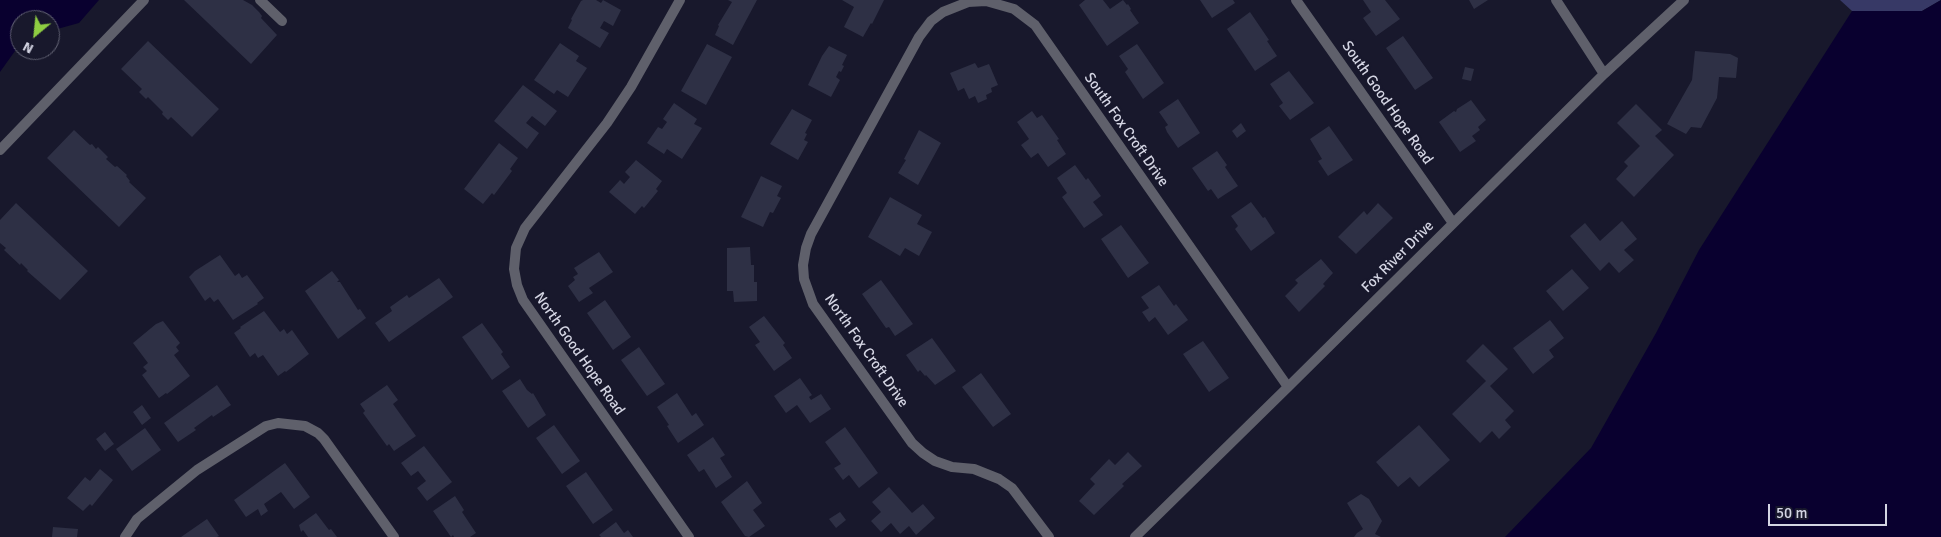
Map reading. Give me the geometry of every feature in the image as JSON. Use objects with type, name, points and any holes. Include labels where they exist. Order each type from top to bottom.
[{"type":"street","points":[[0,150],[144,0]]},
{"type":"street","points":[[260,0],[282,21]]},
{"type":"street","name":"North Good Hope Road","points":[[680,0],[631,87],[600,132],[525,228],[518,240],[514,269],[517,285],[523,300],[689,537]]},
{"type":"street","name":"South Good Hope Road","points":[[1296,0],[1454,223]]},
{"type":"street","points":[[1556,0],[1604,74]]},
{"type":"street","name":"Fox River Drive","points":[[1135,537],[1604,74],[1684,0]]},
{"type":"street","name":"South Fox Croft Drive","points":[[904,64],[924,30],[943,12],[968,2],[986,1],[1014,9],[1035,25],[1288,387]]},
{"type":"street","name":"North Fox Croft Drive","points":[[904,64],[811,234],[803,265],[808,292],[813,304],[912,442],[935,461],[952,467],[981,471],[1000,479],[1012,488],[1049,537]]},
{"type":"street","points":[[125,537],[137,519],[197,470],[266,426],[278,423],[305,426],[318,433],[394,537]]},
{"type":"shaded area","points":[[0,0],[99,0],[79,23],[60,28],[60,10],[10,10],[10,58],[0,72]]},
{"type":"shaded area","points":[[1840,0],[1941,0],[1922,11],[1852,11]]},
{"type":"shaded area","points":[[1941,0],[1941,537],[1505,537],[1591,448],[1656,333],[1699,250],[1852,11],[1922,11]]},
{"type":"building","points":[[184,0],[243,0],[259,12],[262,16],[261,18],[277,35],[251,64]]},
{"type":"building","points":[[583,0],[596,0],[601,3],[603,0],[621,10],[613,26],[604,21],[600,28],[609,33],[600,48],[568,28],[571,19]]},
{"type":"building","points":[[728,0],[757,0],[733,45],[715,35],[718,25],[732,2]]},
{"type":"building","points":[[842,0],[884,0],[863,37],[844,27],[854,7]]},
{"type":"building","points":[[1085,0],[1103,0],[1110,9],[1123,0],[1128,4],[1139,23],[1107,46],[1079,5]]},
{"type":"building","points":[[1200,0],[1233,0],[1235,3],[1212,18]]},
{"type":"building","points":[[1363,0],[1385,0],[1400,19],[1376,36],[1363,18],[1371,12]]},
{"type":"building","points":[[1469,0],[1488,0],[1474,9]]},
{"type":"building","points":[[1250,12],[1269,40],[1267,41],[1277,56],[1255,71],[1227,29]]},
{"type":"building","points":[[1403,36],[1433,78],[1415,90],[1386,48]]},
{"type":"building","points":[[148,41],[219,109],[192,137],[171,117],[168,120],[148,97],[146,99],[139,92],[142,89],[121,69]]},
{"type":"building","points":[[560,43],[579,56],[576,61],[587,68],[568,97],[557,90],[554,94],[534,80]]},
{"type":"building","points":[[707,44],[732,57],[706,105],[681,91]]},
{"type":"building","points":[[1137,44],[1164,83],[1143,99],[1125,72],[1128,69],[1119,56]]},
{"type":"building","points":[[829,46],[847,55],[841,72],[839,71],[836,77],[840,80],[831,97],[808,85]]},
{"type":"building","points":[[1695,51],[1730,54],[1738,58],[1736,78],[1719,77],[1717,98],[1701,128],[1691,127],[1686,134],[1667,124],[1692,80]]},
{"type":"building","points":[[975,63],[978,68],[989,64],[998,85],[991,88],[992,92],[986,95],[987,99],[978,103],[975,96],[969,99],[964,88],[958,91],[950,73]]},
{"type":"building","points":[[1465,67],[1474,69],[1471,81],[1462,79]]},
{"type":"building","points":[[1289,71],[1314,103],[1290,120],[1279,106],[1283,103],[1270,84]]},
{"type":"building","points":[[523,85],[557,111],[545,126],[532,116],[526,123],[539,133],[527,149],[494,121]]},
{"type":"building","points":[[1178,99],[1200,133],[1178,148],[1167,132],[1165,127],[1168,125],[1159,112]]},
{"type":"building","points":[[1471,100],[1486,120],[1478,127],[1480,130],[1472,136],[1476,141],[1460,152],[1439,122]]},
{"type":"building","points":[[674,103],[697,119],[694,124],[702,128],[682,159],[667,149],[664,154],[647,143],[658,127],[662,129],[667,122],[663,119]]},
{"type":"building","points":[[1636,104],[1662,130],[1655,136],[1674,155],[1634,197],[1616,179],[1628,166],[1624,162],[1640,146],[1617,123]]},
{"type":"building","points":[[792,109],[812,120],[805,133],[807,134],[804,140],[808,142],[798,160],[770,144]]},
{"type":"building","points":[[1032,111],[1037,118],[1042,115],[1059,139],[1057,140],[1066,154],[1048,167],[1038,153],[1031,158],[1021,145],[1029,139],[1017,122]]},
{"type":"building","points":[[1241,123],[1246,131],[1237,138],[1232,131]]},
{"type":"building","points":[[1329,126],[1353,160],[1328,176],[1318,161],[1322,159],[1310,139]]},
{"type":"building","points":[[74,130],[90,145],[92,144],[96,149],[98,147],[108,157],[106,159],[127,175],[129,182],[146,198],[119,227],[47,158]]},
{"type":"building","points":[[919,130],[941,143],[918,185],[898,173]]},
{"type":"building","points":[[499,143],[518,158],[510,169],[512,171],[494,195],[492,193],[483,204],[464,189]]},
{"type":"building","points":[[1217,151],[1238,186],[1218,199],[1211,189],[1208,191],[1192,168]]},
{"type":"building","points":[[636,160],[662,181],[656,189],[658,191],[644,208],[642,206],[635,214],[609,192],[620,180],[624,184],[630,177],[625,172]]},
{"type":"building","points":[[1075,165],[1086,180],[1088,178],[1101,196],[1093,202],[1103,215],[1084,228],[1062,197],[1067,193],[1057,178]]},
{"type":"building","points":[[761,176],[782,186],[777,196],[781,198],[773,213],[770,212],[763,227],[741,217]]},
{"type":"building","points":[[890,197],[922,215],[917,224],[932,232],[919,256],[905,248],[900,256],[868,237]]},
{"type":"building","points":[[1251,202],[1263,218],[1265,217],[1275,233],[1251,251],[1235,229],[1238,226],[1231,216]]},
{"type":"building","points":[[16,203],[88,271],[60,300],[27,271],[21,263],[20,265],[4,250],[6,248],[0,243],[0,220]]},
{"type":"building","points":[[1378,203],[1393,218],[1356,254],[1338,237],[1364,211],[1367,215]]},
{"type":"building","points":[[1622,221],[1637,239],[1624,250],[1634,260],[1619,273],[1609,262],[1600,271],[1570,236],[1585,223],[1600,241]]},
{"type":"building","points":[[1121,225],[1149,263],[1128,278],[1101,239]]},
{"type":"building","points":[[750,247],[751,265],[754,265],[754,282],[757,282],[757,301],[734,302],[733,291],[727,291],[727,248]]},
{"type":"building","points":[[599,252],[613,272],[589,288],[593,293],[579,302],[568,286],[575,280],[573,277],[578,274],[574,268]]},
{"type":"building","points":[[220,255],[235,276],[239,273],[242,278],[247,275],[264,298],[233,320],[218,299],[214,302],[210,297],[205,301],[189,277]]},
{"type":"building","points":[[1321,259],[1333,273],[1323,284],[1325,286],[1299,312],[1285,296],[1298,283],[1295,280]]},
{"type":"building","points":[[1572,269],[1589,288],[1563,311],[1546,291]]},
{"type":"building","points":[[332,271],[339,280],[337,282],[340,282],[358,310],[360,309],[366,318],[338,339],[305,291]]},
{"type":"building","points":[[439,278],[453,297],[389,342],[375,323],[392,311],[390,307],[407,295],[409,298]]},
{"type":"building","points":[[881,280],[913,324],[895,336],[889,327],[886,328],[862,294]]},
{"type":"building","points":[[1159,285],[1174,306],[1176,304],[1188,320],[1168,335],[1155,317],[1149,322],[1142,312],[1149,308],[1141,297]]},
{"type":"building","points":[[605,300],[631,337],[613,350],[587,313]]},
{"type":"building","points":[[264,311],[280,332],[284,329],[287,334],[292,330],[309,354],[278,376],[263,355],[258,358],[255,353],[250,357],[234,333]]},
{"type":"building","points":[[764,316],[785,343],[783,345],[792,358],[774,371],[755,345],[760,342],[749,327]]},
{"type":"building","points":[[1550,320],[1564,338],[1549,350],[1554,357],[1533,374],[1513,348]]},
{"type":"building","points":[[163,321],[180,343],[176,347],[179,351],[174,355],[190,376],[159,398],[142,375],[147,371],[143,367],[148,363],[133,343],[156,324]]},
{"type":"building","points":[[482,323],[503,352],[501,354],[510,367],[492,380],[462,337]]},
{"type":"building","points":[[932,338],[956,371],[935,385],[920,370],[918,372],[906,355]]},
{"type":"building","points":[[1203,341],[1229,378],[1209,392],[1183,354]]},
{"type":"building","points":[[1483,344],[1508,369],[1490,386],[1514,411],[1505,420],[1511,427],[1499,439],[1492,431],[1480,443],[1452,414],[1486,381],[1466,361]]},
{"type":"building","points":[[639,347],[665,384],[647,396],[621,360]]},
{"type":"building","points":[[981,373],[1011,414],[993,427],[962,387]]},
{"type":"building","points":[[800,378],[812,395],[809,397],[811,400],[821,394],[831,409],[810,423],[797,405],[786,413],[774,396]]},
{"type":"building","points":[[520,379],[527,390],[533,393],[546,415],[528,428],[502,391]]},
{"type":"building","points":[[217,385],[231,405],[213,417],[212,415],[194,428],[196,430],[178,442],[164,423]]},
{"type":"building","points":[[387,385],[398,400],[393,404],[416,436],[394,451],[389,444],[387,446],[363,413],[365,411],[360,404]]},
{"type":"building","points":[[677,393],[692,416],[696,413],[704,425],[678,443],[657,407]]},
{"type":"building","points":[[142,405],[151,418],[142,425],[133,412]]},
{"type":"building","points":[[554,425],[580,461],[562,474],[536,438]]},
{"type":"building","points":[[1419,425],[1450,460],[1419,487],[1410,477],[1398,487],[1376,462]]},
{"type":"building","points":[[845,427],[878,473],[859,488],[849,475],[843,480],[834,468],[841,464],[825,442]]},
{"type":"building","points":[[145,428],[161,450],[132,471],[116,449]]},
{"type":"building","points":[[105,432],[114,444],[105,451],[96,439]]},
{"type":"building","points":[[713,437],[725,455],[720,458],[732,477],[716,488],[704,469],[699,472],[687,455]]},
{"type":"building","points":[[424,446],[452,482],[427,501],[417,488],[426,481],[418,471],[411,476],[401,463]]},
{"type":"building","points":[[1128,452],[1142,466],[1122,484],[1124,486],[1094,515],[1079,501],[1095,484],[1090,479],[1109,459],[1115,465]]},
{"type":"building","points":[[285,463],[310,497],[294,509],[281,492],[264,504],[268,511],[261,516],[258,509],[246,517],[234,500]]},
{"type":"building","points":[[100,469],[113,480],[92,506],[90,504],[83,511],[67,498],[85,477],[90,481]]},
{"type":"building","points":[[586,472],[613,510],[593,524],[566,486]]},
{"type":"building","points":[[747,481],[762,503],[753,510],[765,526],[749,537],[745,536],[721,502]]},
{"type":"building","points":[[889,487],[912,513],[923,504],[935,518],[916,535],[909,526],[900,534],[891,523],[881,532],[871,521],[881,512],[872,502]]},
{"type":"building","points":[[1361,494],[1369,499],[1382,521],[1375,534],[1381,537],[1354,537],[1363,529],[1347,503]]},
{"type":"building","points":[[455,496],[464,510],[462,512],[476,533],[470,537],[454,537],[453,535],[451,537],[433,511]]},
{"type":"building","points":[[840,512],[846,520],[836,528],[829,519]]},
{"type":"building","points":[[316,513],[337,537],[308,537],[303,530],[301,532],[299,525]]},
{"type":"building","points":[[207,519],[219,536],[181,537]]},
{"type":"building","points":[[616,522],[624,533],[628,530],[633,537],[601,537],[599,535]]},
{"type":"building","points":[[53,527],[78,529],[77,537],[52,537]]}]
